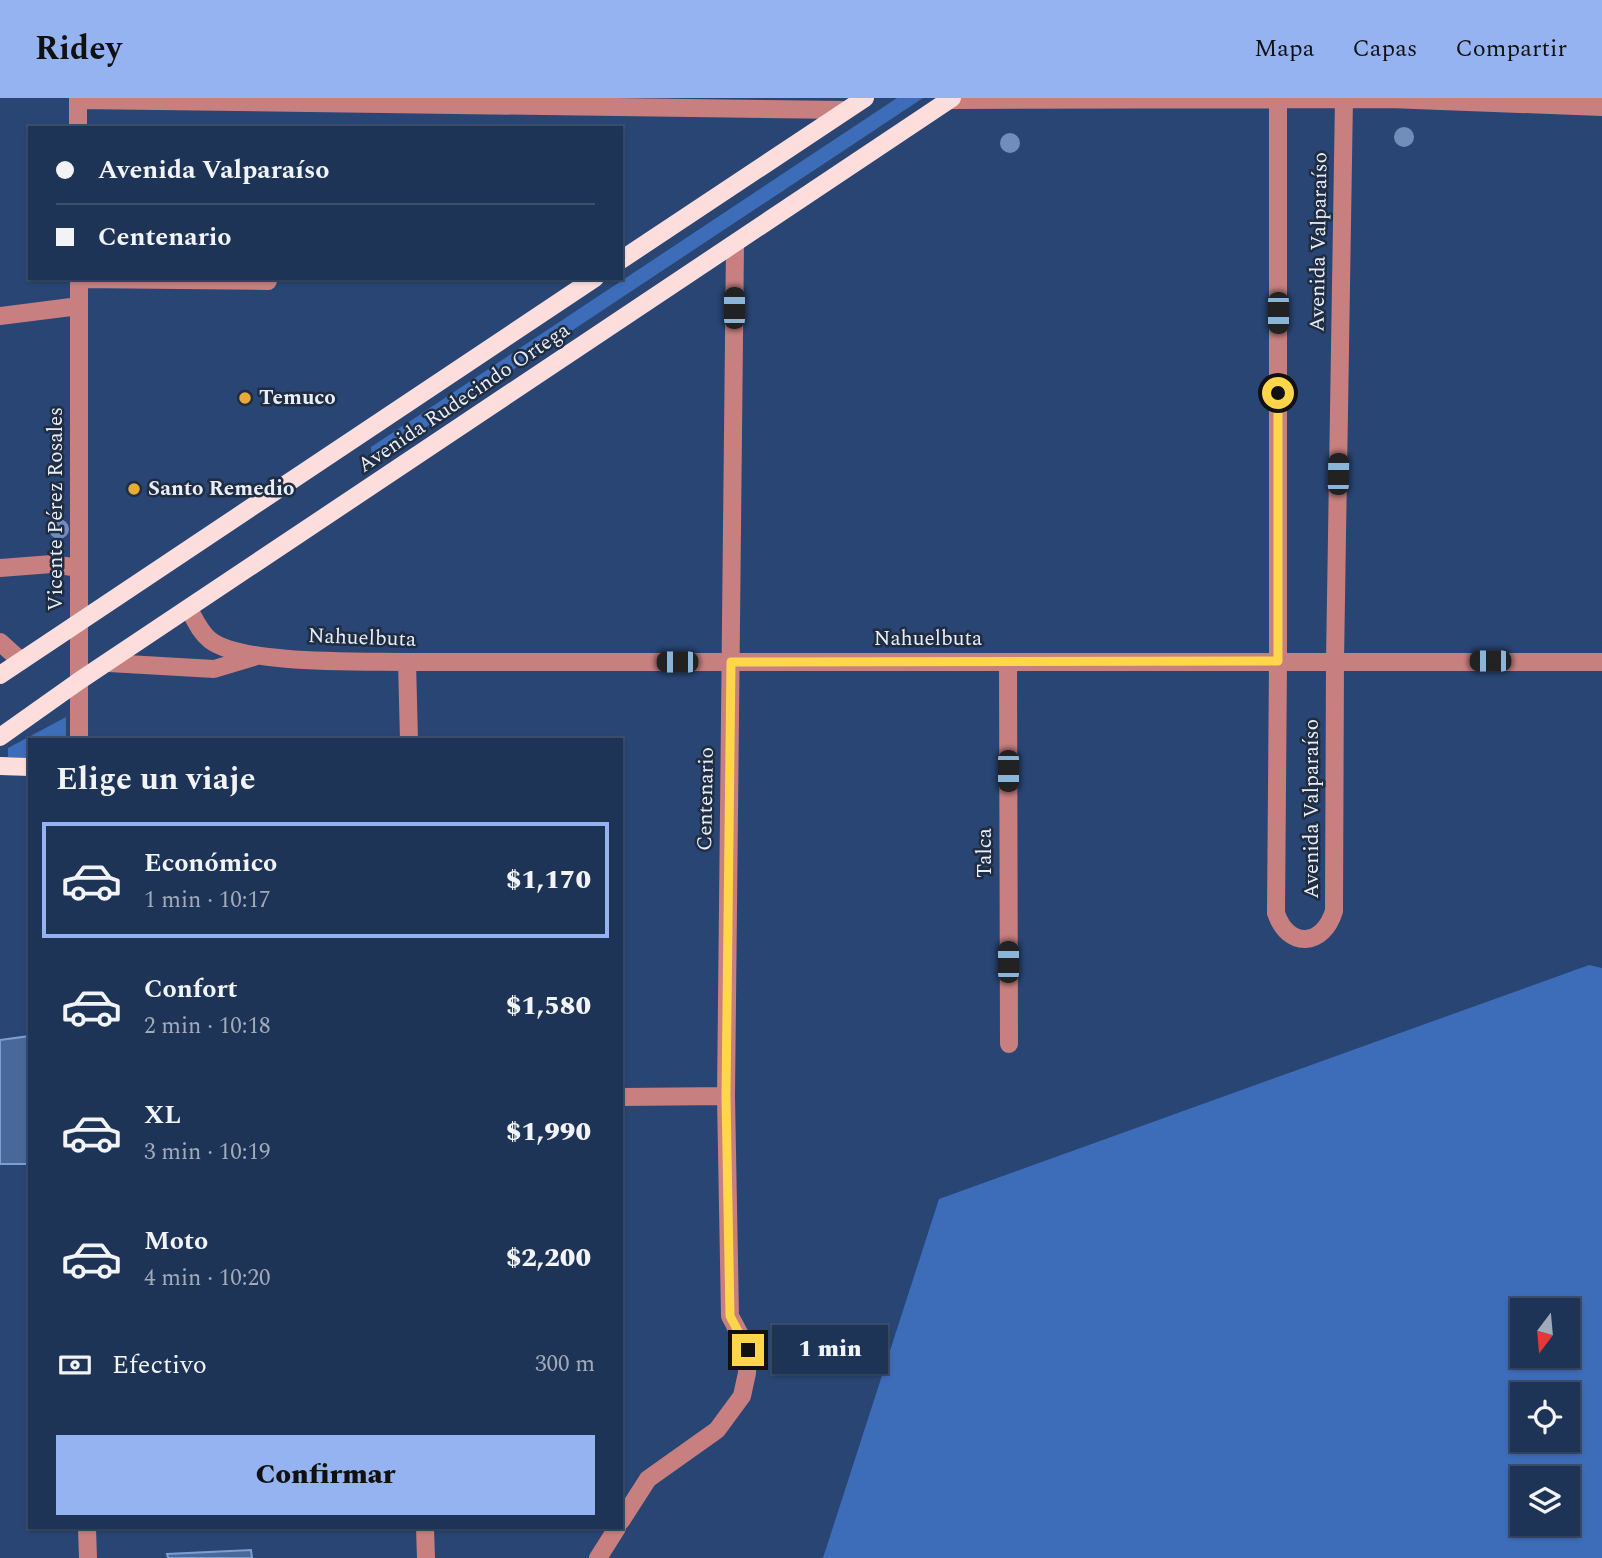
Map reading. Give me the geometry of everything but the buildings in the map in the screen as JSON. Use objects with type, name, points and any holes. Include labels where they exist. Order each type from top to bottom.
[{"type":"main road","points":[[623,259],[864,98]]},
{"type":"main road","name":"Avenida Rudecindo Ortega","points":[[0,737],[79,681],[951,99]]},
{"type":"main road","name":"Avenida Rudecindo Ortega","points":[[0,675],[592,280]]},
{"type":"main road","points":[[0,766],[28,767]]},
{"type":"street","name":"Avenida Valparaíso","points":[[1278,98],[1276,913],[1280,927],[1288,935],[1306,939],[1316,938],[1326,931],[1334,911],[1335,661],[1345,98]]},
{"type":"street","points":[[951,99],[1345,98],[1602,107]]},
{"type":"street","points":[[78,126],[78,99],[738,103],[846,110]]},
{"type":"street","name":"Centenario","points":[[623,1518],[648,1479],[717,1430],[736,1405],[742,1396],[748,1350],[730,1316],[726,1096],[735,244]]},
{"type":"street","name":"Vicente Pérez Rosales","points":[[79,280],[79,738]]},
{"type":"street","points":[[174,280],[268,281]]},
{"type":"street","points":[[0,316],[79,306]]},
{"type":"street","points":[[0,568],[52,564],[79,568]]},
{"type":"street","name":"Nahuelbuta","points":[[190,609],[201,631],[211,641],[254,657],[407,662],[1602,662]]},
{"type":"street","points":[[0,642],[21,661]]},
{"type":"street","name":"Nahuelbuta","points":[[109,663],[214,669],[254,657]]},
{"type":"street","points":[[407,662],[409,738]]},
{"type":"street","name":"Talca","points":[[1007,662],[1009,1044]]},
{"type":"street","points":[[623,1097],[726,1096]]},
{"type":"street","points":[[88,1529],[88,1558]]},
{"type":"street","points":[[425,1529],[426,1558]]},
{"type":"street","points":[[598,1558],[616,1529]]},
{"type":"shaded area","points":[[897,98],[923,98],[372,463],[371,447]]},
{"type":"shaded area","points":[[66,717],[66,738],[28,738],[28,758],[8,757],[8,748]]},
{"type":"shaded area","points":[[1589,965],[1602,968],[1602,1558],[823,1558],[939,1199]]},
{"type":"place","name":"Temuco","points":[[245,398]]},
{"type":"place","name":"Santo Remedio","points":[[134,489]]},
{"type":"route","points":[[748,1350],[730,1316],[726,1096],[731,662],[1278,661],[1278,393]]}]
